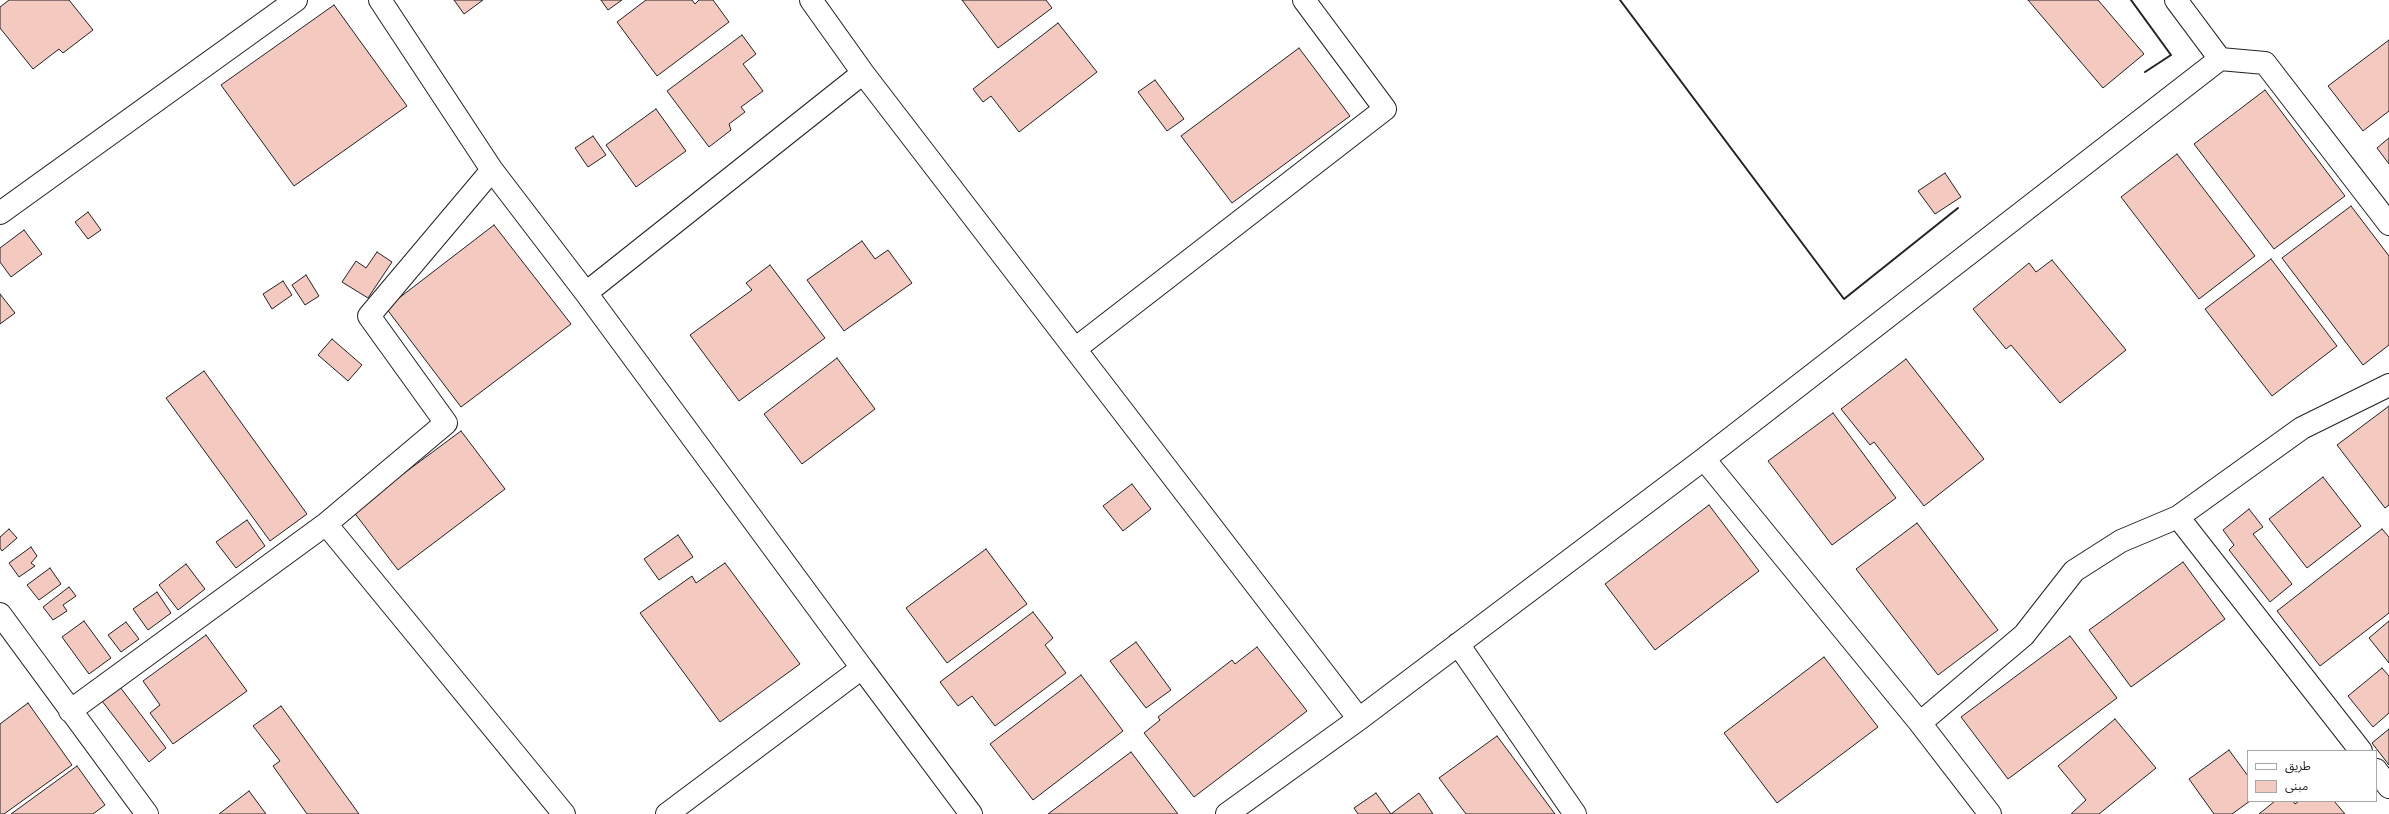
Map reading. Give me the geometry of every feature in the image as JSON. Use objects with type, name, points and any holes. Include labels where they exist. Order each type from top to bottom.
[{"type":"street","points":[[0,213],[296,0]]},
{"type":"street","points":[[380,0],[492,170],[586,293],[970,814]]},
{"type":"street","points":[[811,0],[864,73],[1359,719]]},
{"type":"street","points":[[1075,349],[1385,109],[1304,0]]},
{"type":"street","points":[[2176,0],[2220,58]]},
{"type":"street","points":[[1227,814],[1359,719],[1704,459],[2220,58],[2265,63],[2389,224]]},
{"type":"street","points":[[586,293],[864,73]]},
{"type":"street","points":[[70,711],[326,524],[446,423],[369,316],[492,170]]},
{"type":"street","points":[[1920,723],[2024,635],[2074,571],[2121,541],[2178,517],[2302,428],[2378,392],[2389,385]]},
{"type":"street","points":[[1704,459],[1920,723],[1990,814]]},
{"type":"street","points":[[2178,517],[2360,750]]},
{"type":"street","points":[[326,524],[564,814]]},
{"type":"street","points":[[0,614],[147,814]]},
{"type":"street","points":[[1458,644],[1575,814]]},
{"type":"street","points":[[667,814],[862,668]]},
{"type":"street","points":[[2377,771],[2389,787]]},
{"type":"building","points":[[9,0],[69,0],[93,30],[63,53],[59,49],[33,69],[0,28],[0,7]]},
{"type":"building","points":[[454,0],[483,0],[464,14]]},
{"type":"building","points":[[601,0],[622,0],[608,10]]},
{"type":"building","points":[[646,0],[692,0],[695,4],[699,0],[713,0],[729,22],[657,76],[617,22]]},
{"type":"building","points":[[962,0],[1046,0],[1052,8],[998,48]]},
{"type":"building","points":[[2028,0],[2098,0],[2144,54],[2103,88]]},
{"type":"building","points":[[334,5],[407,106],[294,186],[221,85]]},
{"type":"building","points":[[1058,23],[1097,72],[1019,132],[991,96],[983,102],[973,89]]},
{"type":"building","points":[[742,35],[756,54],[743,64],[763,91],[741,107],[745,112],[729,124],[731,130],[709,147],[667,91]]},
{"type":"building","points":[[2389,40],[2389,111],[2363,131],[2328,86]]},
{"type":"building","points":[[1299,48],[1350,116],[1232,203],[1181,136]]},
{"type":"building","points":[[1155,80],[1184,119],[1167,131],[1138,92]]},
{"type":"building","points":[[2265,90],[2345,196],[2274,249],[2194,144]]},
{"type":"building","points":[[656,109],[686,151],[636,187],[606,145]]},
{"type":"building","points":[[593,136],[606,155],[588,167],[575,148]]},
{"type":"building","points":[[2389,138],[2389,164],[2377,148]]},
{"type":"building","points":[[2177,154],[2255,256],[2199,299],[2121,197]]},
{"type":"building","points":[[1945,173],[1961,197],[1935,214],[1918,191]]},
{"type":"building","points":[[2351,206],[2389,256],[2389,345],[2363,365],[2282,258]]},
{"type":"building","points":[[88,212],[101,230],[88,239],[75,222]]},
{"type":"building","points":[[494,225],[571,324],[461,407],[386,308]]},
{"type":"building","points":[[24,230],[42,254],[11,277],[0,262],[0,248]]},
{"type":"building","points":[[862,241],[875,259],[888,250],[912,283],[844,331],[807,280]]},
{"type":"building","points":[[377,252],[392,262],[368,298],[342,282],[356,261],[366,268]]},
{"type":"building","points":[[2271,259],[2337,346],[2272,396],[2205,309]]},
{"type":"building","points":[[2052,260],[2126,350],[2060,403],[2011,345],[2006,349],[1973,309],[2029,263],[2036,272]]},
{"type":"building","points":[[770,265],[825,338],[739,401],[690,335],[752,290],[746,283]]},
{"type":"building","points":[[306,275],[319,296],[305,305],[292,285]]},
{"type":"building","points":[[283,281],[292,295],[272,309],[263,294]]},
{"type":"building","points":[[0,294],[15,313],[0,324]]},
{"type":"building","points":[[332,339],[362,365],[348,381],[318,355]]},
{"type":"building","points":[[837,358],[875,409],[802,464],[764,414]]},
{"type":"building","points":[[1906,359],[1984,459],[1924,506],[1874,442],[1870,445],[1841,409]]},
{"type":"building","points":[[204,371],[307,514],[270,541],[166,398]]},
{"type":"building","points":[[2389,406],[2389,505],[2385,508],[2337,445]]},
{"type":"building","points":[[1833,413],[1896,498],[1832,545],[1768,461]]},
{"type":"building","points":[[461,431],[505,489],[398,570],[353,511]]},
{"type":"building","points":[[2323,477],[2361,526],[2307,568],[2269,519]]},
{"type":"building","points":[[1132,484],[1151,509],[1123,531],[1103,506]]},
{"type":"building","points":[[1709,505],[1759,571],[1655,650],[1605,584]]},
{"type":"building","points":[[2249,509],[2263,527],[2253,534],[2292,584],[2270,602],[2229,550],[2234,545],[2223,530]]},
{"type":"building","points":[[247,520],[265,546],[236,568],[216,542]]},
{"type":"building","points":[[1917,523],[1998,630],[1938,675],[1856,569]]},
{"type":"building","points":[[9,529],[17,538],[2,551],[0,548],[0,537]]},
{"type":"building","points":[[2382,529],[2389,537],[2389,613],[2320,666],[2277,611]]},
{"type":"building","points":[[678,535],[693,557],[659,580],[644,559]]},
{"type":"building","points":[[31,547],[37,556],[31,563],[35,566],[19,577],[9,563]]},
{"type":"building","points":[[986,549],[1027,604],[947,663],[906,608]]},
{"type":"building","points":[[2183,562],[2225,619],[2131,687],[2089,630]]},
{"type":"building","points":[[725,563],[800,664],[720,722],[640,613],[692,576],[696,583]]},
{"type":"building","points":[[186,564],[205,589],[178,610],[159,585]]},
{"type":"building","points":[[50,568],[61,584],[39,600],[27,585]]},
{"type":"building","points":[[69,587],[76,596],[63,605],[67,611],[53,620],[43,607]]},
{"type":"building","points":[[157,592],[171,613],[148,630],[133,609]]},
{"type":"building","points":[[1033,612],[1053,638],[1045,645],[1066,673],[995,726],[972,696],[958,706],[940,682]]},
{"type":"building","points":[[84,621],[111,658],[89,674],[62,637]]},
{"type":"building","points":[[2389,621],[2389,663],[2369,638]]},
{"type":"building","points":[[126,622],[139,639],[121,652],[108,635]]},
{"type":"building","points":[[206,635],[247,691],[173,744],[150,713],[160,705],[143,681]]},
{"type":"building","points":[[2070,636],[2117,698],[2008,779],[1961,717]]},
{"type":"building","points":[[1136,642],[1171,690],[1146,708],[1110,661]]},
{"type":"building","points":[[1257,647],[1307,711],[1194,797],[1144,733],[1160,720],[1158,717],[1232,660],[1235,664]]},
{"type":"building","points":[[1824,657],[1878,727],[1777,803],[1724,733]]},
{"type":"building","points":[[2382,668],[2389,676],[2389,713],[2373,727],[2348,696]]},
{"type":"building","points":[[1081,675],[1123,731],[1033,800],[990,744]]},
{"type":"building","points":[[120,687],[166,748],[149,762],[102,701]]},
{"type":"building","points":[[28,703],[72,765],[4,814],[0,814],[0,724]]},
{"type":"building","points":[[281,706],[359,814],[307,814],[273,766],[280,761],[253,726]]},
{"type":"building","points":[[2115,719],[2156,768],[2099,814],[2071,814],[2086,800],[2058,766]]},
{"type":"building","points":[[2389,729],[2389,765],[2372,743]]},
{"type":"building","points":[[1497,736],[1555,814],[1466,814],[1439,778]]},
{"type":"building","points":[[2229,750],[2247,775],[2247,802],[2249,802],[2232,814],[2214,814],[2189,779]]},
{"type":"building","points":[[1131,752],[1178,814],[1048,814]]},
{"type":"building","points":[[77,766],[105,805],[93,814],[11,814]]},
{"type":"building","points":[[249,791],[266,814],[219,814]]},
{"type":"building","points":[[1376,793],[1391,814],[1358,814],[1354,808]]},
{"type":"building","points":[[1419,793],[1433,814],[1391,814]]},
{"type":"building","points":[[2274,802],[2294,802],[2295,804],[2298,802],[2335,802],[2345,814],[2259,814]]},
{"type":"wall","points":[[1620,0],[1844,299],[1958,208]]},
{"type":"wall","points":[[2131,0],[2171,55],[2145,72]]}]
